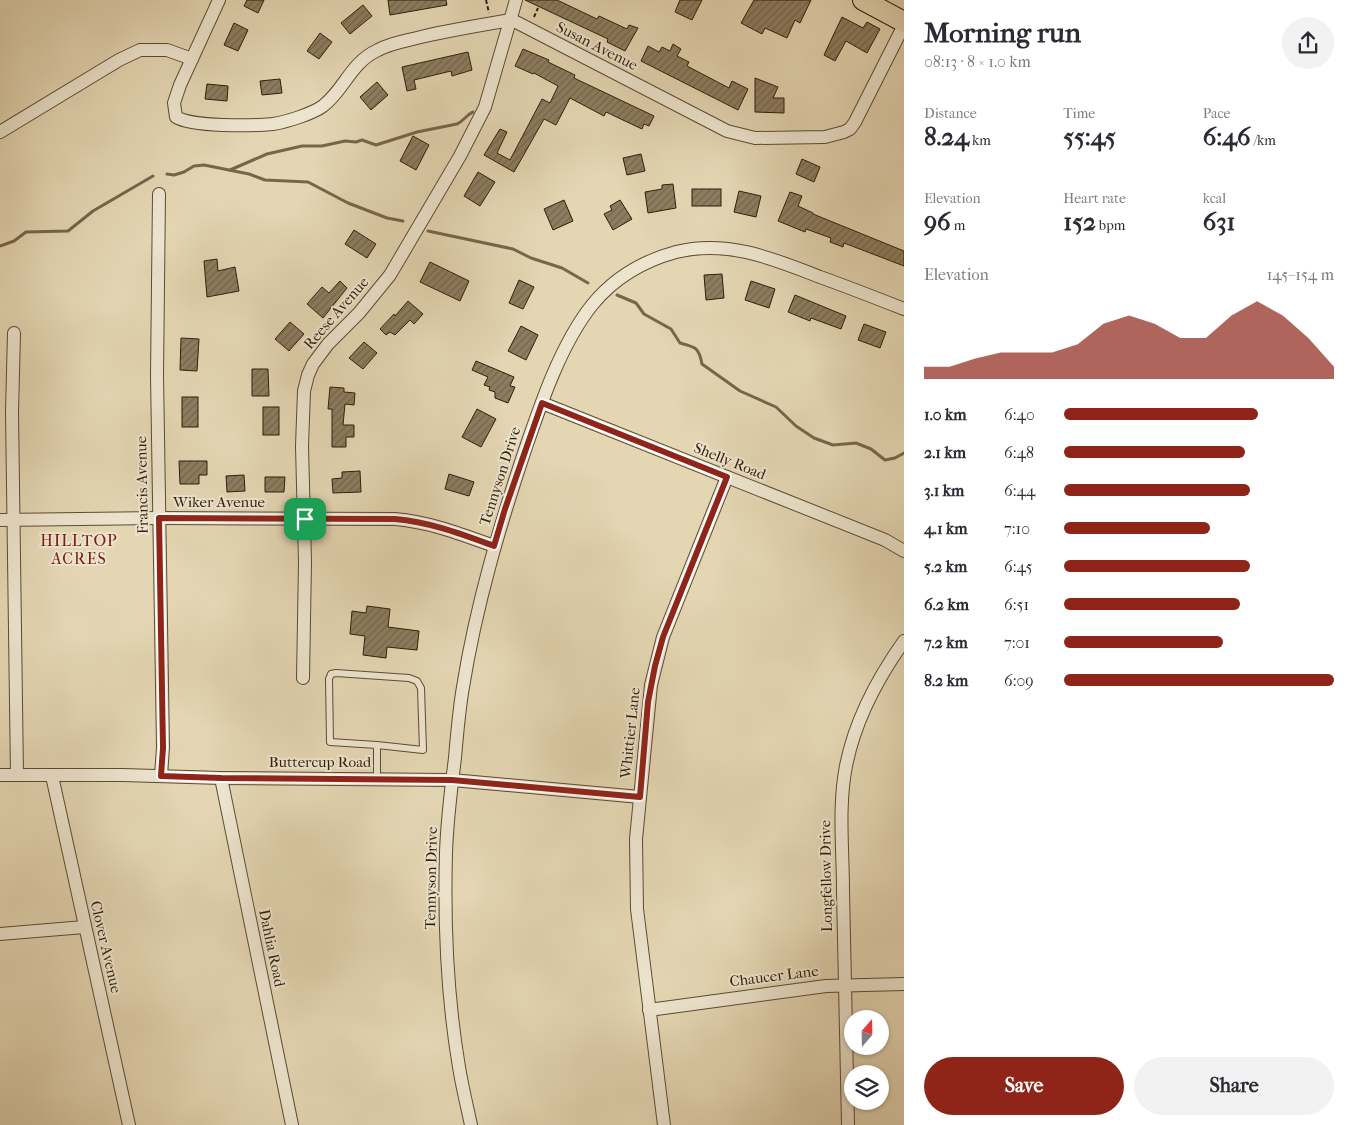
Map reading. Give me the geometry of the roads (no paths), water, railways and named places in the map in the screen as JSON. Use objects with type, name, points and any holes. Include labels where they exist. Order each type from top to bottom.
[{"type":"main road","points":[[863,0],[904,23]]},
{"type":"street","points":[[219,0],[174,103],[176,117],[184,121],[199,124],[257,125],[289,120],[321,107],[335,94],[356,65],[378,49],[455,29],[511,20]]},
{"type":"street","name":"Reese Avenue","points":[[303,678],[305,519],[302,446],[304,392],[310,370],[328,344],[359,313],[390,275],[460,156],[485,107],[516,0]]},
{"type":"street","name":"Susan Avenue","points":[[511,20],[727,132],[755,138],[825,137],[837,135],[850,129],[864,107],[904,23]]},
{"type":"street","points":[[0,132],[119,60],[140,50],[167,50],[192,59]]},
{"type":"street","name":"Francis Avenue","points":[[159,194],[157,331],[163,748],[161,776]]},
{"type":"street","name":"Tennyson Drive","points":[[471,1125],[459,1067],[447,962],[446,850],[463,687],[481,596],[505,509],[542,403],[570,338],[579,322],[593,304],[615,282],[645,262],[675,252],[712,247],[746,251],[772,258],[904,309]]},
{"type":"street","points":[[14,333],[12,412],[17,776]]},
{"type":"street","name":"Shelly Road","points":[[542,403],[885,540],[904,552]]},
{"type":"street","name":"Whittier Lane","points":[[664,1125],[635,885],[636,839],[648,702],[663,637],[727,477]]},
{"type":"street","name":"Wiker Avenue","points":[[0,520],[159,518],[395,519],[416,521],[449,529],[494,546]]},
{"type":"street","name":"Longfellow Drive","points":[[848,1125],[841,814],[846,767],[853,738],[866,703],[884,668],[904,640]]},
{"type":"street","name":"Buttercup Road","points":[[0,775],[452,780],[640,797]]},
{"type":"street","name":"Clover Avenue","points":[[52,776],[129,1125]]},
{"type":"street","name":"Dahlia Road","points":[[221,778],[252,937],[292,1125]]},
{"type":"street","points":[[0,934],[84,928]]},
{"type":"street","name":"Chaucer Lane","points":[[649,1010],[806,988],[904,984]]},
{"type":"lane","points":[[331,674],[392,677],[417,681],[421,688],[423,750],[377,745],[330,742],[329,680],[331,674]]},
{"type":"lane","points":[[377,745],[377,779]]},
{"type":"waterway","points":[[230,170],[267,154],[302,146],[322,146],[345,141],[356,142],[362,140],[376,145],[417,132],[457,124],[473,112]]},
{"type":"waterway","points":[[167,174],[174,175],[194,166],[204,165],[249,174],[265,180],[308,182],[348,203],[387,218],[403,221]]},
{"type":"waterway","points":[[0,246],[14,241],[26,232],[68,231],[93,211],[153,176]]},
{"type":"waterway","points":[[428,231],[513,249],[531,258],[562,268],[588,283]]},
{"type":"waterway","points":[[617,295],[636,303],[644,314],[671,329],[680,343],[696,349],[702,364],[740,391],[776,407],[796,426],[814,438],[833,445],[856,443],[871,449],[885,460],[895,458],[904,453]]},
{"type":"district","name":"HILLTOP ACRES","points":[[79,549]]}]
